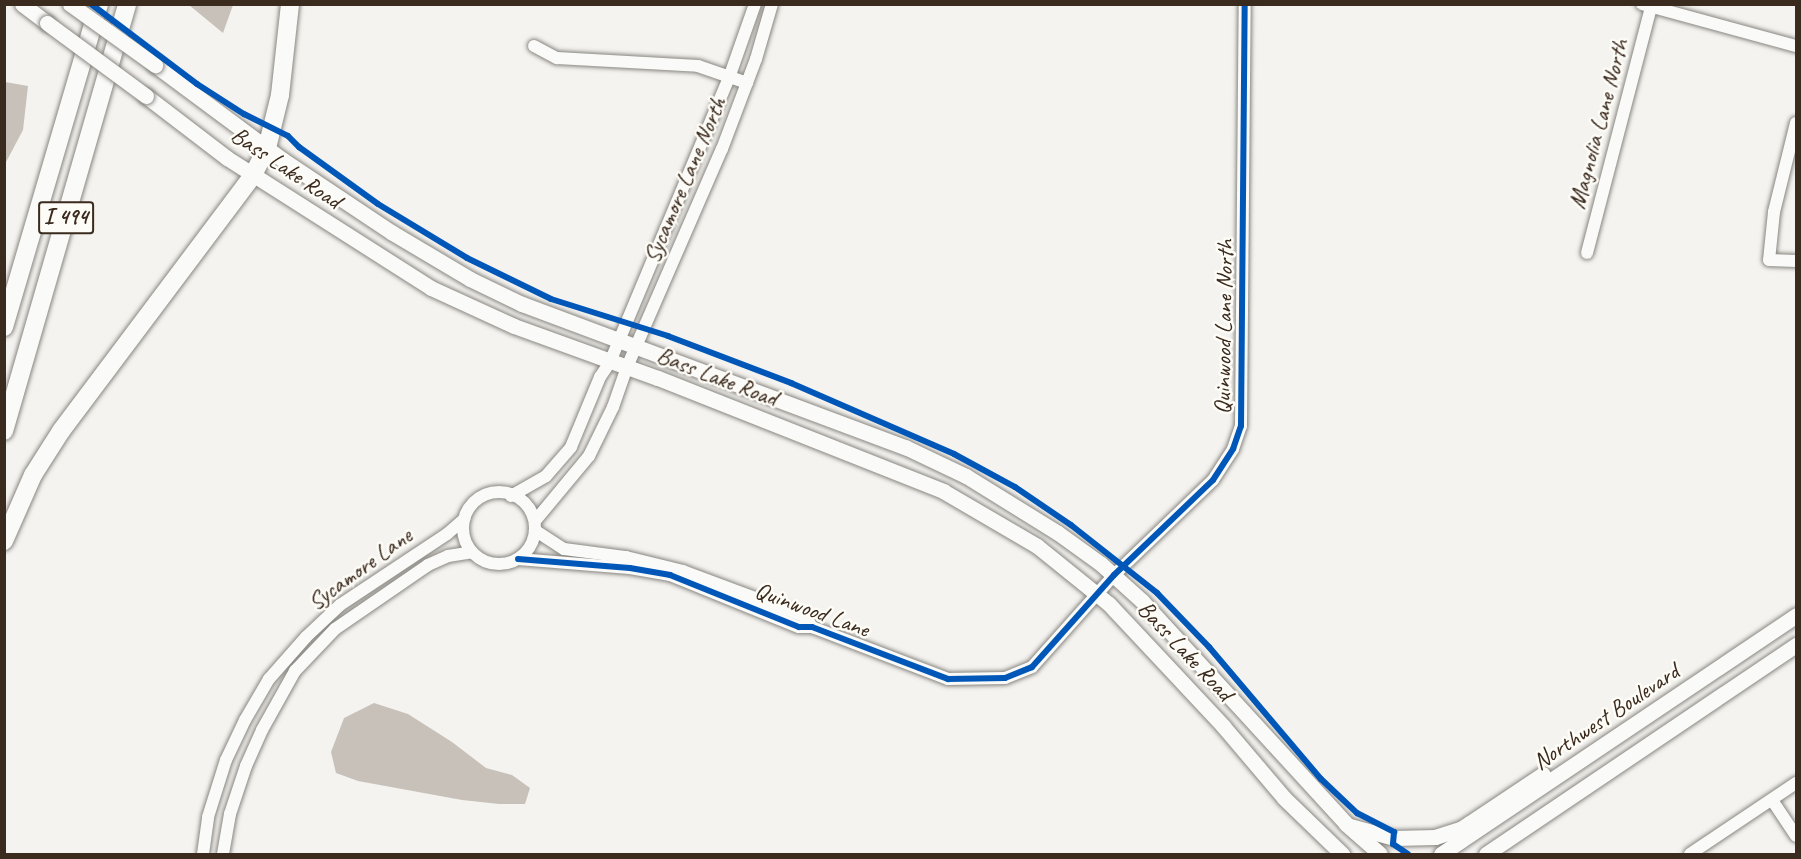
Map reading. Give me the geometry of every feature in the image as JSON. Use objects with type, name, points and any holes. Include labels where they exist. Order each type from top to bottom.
[{"type":"highway","name":"I 494","points":[[4,327],[99,4]]},
{"type":"highway","name":"I 494","points":[[4,431],[127,4]]},
{"type":"highway","points":[[4,541],[33,475],[61,431],[253,175],[267,148],[280,95],[290,5]]},
{"type":"main road","name":"Bass Lake Road","points":[[22,4],[253,175],[431,288],[514,326],[627,367],[943,491],[1037,546],[1097,593],[1223,726],[1284,798],[1342,855]]},
{"type":"main road","name":"Bass Lake Road","points":[[70,4],[267,148],[391,232],[470,279],[522,304],[933,459],[1000,495],[1086,552],[1114,575],[1166,625],[1346,824],[1380,855]]},
{"type":"main road","name":"Northwest Boulevard","points":[[1441,855],[1797,615]]},
{"type":"main road","points":[[1721,695],[1739,672],[1797,633]]},
{"type":"main road","name":"Northwest Boulevard","points":[[1486,855],[1797,645]]},
{"type":"main road","points":[[1346,824],[1394,838],[1435,837],[1462,828],[1560,763],[1585,759]]},
{"type":"main road","points":[[1317,832],[1328,855]]},
{"type":"main road","points":[[1501,855],[1509,839]]},
{"type":"street","name":"Sycamore Lane North","points":[[610,362],[730,75],[755,4]]},
{"type":"street","name":"Sycamore Lane North","points":[[627,367],[717,159],[747,82],[772,4]]},
{"type":"street","name":"Quinwood Lane North","points":[[1097,593],[1213,480],[1233,449],[1240,426],[1245,4]]},
{"type":"street","points":[[1649,5],[1797,46]]},
{"type":"street","name":"Magnolia Lane North","points":[[1587,253],[1649,5]]},
{"type":"street","points":[[534,46],[557,58],[568,60],[682,64],[730,75],[747,82]]},
{"type":"street","points":[[1797,123],[1776,204],[1769,260],[1797,261]]},
{"type":"street","points":[[511,496],[546,476],[561,461],[571,447],[600,377],[610,362]]},
{"type":"street","points":[[535,526],[526,503],[511,496],[496,493],[483,496],[473,502],[464,519],[464,537],[472,552],[488,562],[501,563],[518,559],[531,547],[535,526],[589,456],[613,406],[627,367]]},
{"type":"street","name":"Sycamore Lane","points":[[203,855],[208,817],[226,760],[244,720],[269,679],[306,637],[340,605],[447,534],[464,519]]},
{"type":"street","name":"Quinwood Lane","points":[[535,526],[564,549],[626,557],[676,573],[799,627],[812,627],[948,679],[1005,678],[1032,667],[1097,593]]},
{"type":"street","name":"Sycamore Lane","points":[[223,855],[230,814],[246,766],[262,729],[296,671],[335,629],[428,565],[448,556],[472,552]]},
{"type":"street","name":"Quinwood Lane","points":[[518,559],[676,573]]},
{"type":"street","points":[[1689,855],[1797,783]]},
{"type":"street","points":[[1772,800],[1797,836]]},
{"type":"shaded area","points":[[189,5],[233,5],[223,33]]},
{"type":"shaded area","points":[[5,82],[28,86],[23,130],[5,164]]},
{"type":"shaded area","points":[[374,703],[408,714],[452,742],[486,768],[512,775],[530,788],[525,804],[462,800],[358,781],[336,773],[331,752],[344,718]]},
{"type":"cycle path","points":[[91,4],[197,84],[244,114],[288,136],[299,147],[378,204],[467,258],[551,299],[668,336],[791,383],[954,454],[1015,487],[1071,525],[1157,593],[1209,647],[1321,779],[1357,813],[1394,832],[1393,844],[1408,854]]},
{"type":"cycle path","points":[[518,559],[630,568],[670,575],[799,627],[812,627],[948,679],[1005,678],[1032,667],[1114,575],[1213,480],[1233,449],[1241,426],[1245,4]]}]
